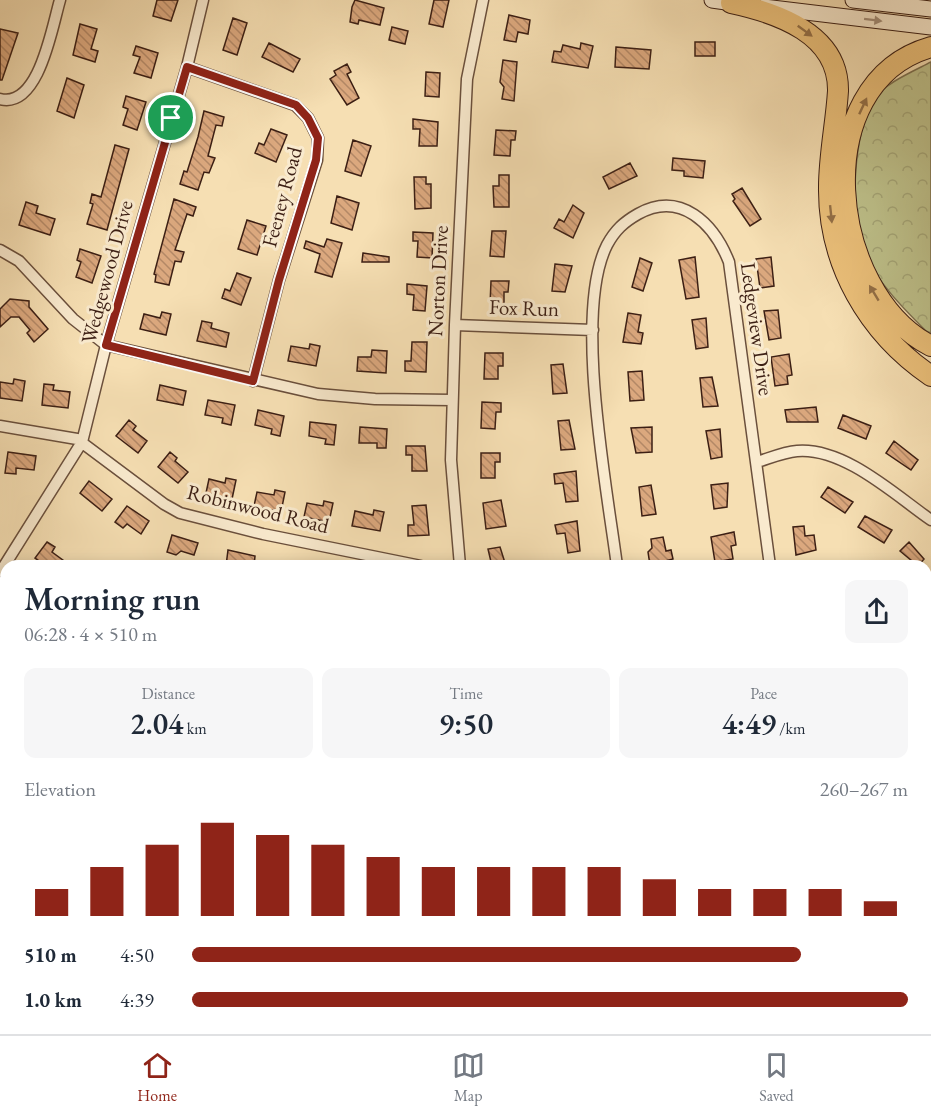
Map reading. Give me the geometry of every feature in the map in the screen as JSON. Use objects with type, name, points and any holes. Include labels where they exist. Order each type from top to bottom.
[{"type":"highway","points":[[722,1],[775,15],[795,24],[819,42],[832,60],[837,76],[838,91],[829,197],[838,252],[853,290],[872,321],[901,353],[931,376]]},
{"type":"highway","points":[[931,47],[897,63],[871,90],[851,137],[845,189],[850,234],[868,283],[895,321],[931,346]]},
{"type":"main road","points":[[853,0],[931,9]]},
{"type":"main road","points":[[722,1],[931,27]]},
{"type":"street","points":[[0,99],[8,101],[17,98],[36,78],[60,0]]},
{"type":"street","name":"Wedgewood Drive","points":[[9,560],[82,442],[106,345],[187,67],[203,0]]},
{"type":"street","name":"Norton Drive","points":[[459,560],[451,460],[454,326],[467,79],[483,0]]},
{"type":"street","name":"Feeney Road","points":[[187,67],[296,105],[308,118],[318,138],[316,160],[279,280],[253,381]]},
{"type":"street","name":"Ledgeview Drive","points":[[616,560],[596,399],[593,330],[595,279],[606,246],[618,227],[644,210],[660,206],[681,207],[696,215],[720,240],[729,261],[769,560]]},
{"type":"street","points":[[0,250],[19,261],[73,319],[106,345],[253,381],[318,394],[375,399],[452,400]]},
{"type":"street","name":"Fox Run","points":[[454,326],[593,330]]},
{"type":"street","name":"Robinwood Road","points":[[0,426],[64,435],[82,442],[164,504],[180,513],[263,534],[391,560]]},
{"type":"street","points":[[757,462],[798,451],[852,464],[931,520]]},
{"type":"green space","points":[[931,62],[931,333],[926,331],[900,304],[869,263],[859,236],[855,196],[861,133],[874,99],[878,93],[892,83]]},
{"type":"building","points":[[157,0],[178,0],[171,21],[153,16]]},
{"type":"building","points":[[355,0],[384,8],[380,25],[359,20],[358,24],[350,22]]},
{"type":"building","points":[[434,0],[449,0],[443,27],[429,24]]},
{"type":"building","points":[[509,15],[530,20],[528,34],[518,32],[516,42],[504,40]]},
{"type":"building","points":[[233,18],[247,23],[237,55],[223,50]]},
{"type":"building","points":[[80,24],[97,29],[91,49],[98,51],[95,62],[73,55]]},
{"type":"building","points":[[392,27],[408,31],[405,44],[389,40]]},
{"type":"building","points":[[0,29],[18,33],[2,80],[0,80]]},
{"type":"building","points":[[695,42],[715,42],[715,56],[695,56]]},
{"type":"building","points":[[269,43],[300,59],[293,72],[262,57]]},
{"type":"building","points":[[581,43],[593,46],[588,68],[552,62],[554,51],[561,52],[563,45],[580,49]]},
{"type":"building","points":[[136,46],[158,53],[151,78],[134,73],[140,57],[133,55]]},
{"type":"building","points":[[616,47],[651,50],[649,69],[615,67]]},
{"type":"building","points":[[503,60],[517,62],[514,101],[502,99],[504,87],[500,82]]},
{"type":"building","points":[[347,64],[351,72],[347,74],[359,98],[347,105],[330,79],[336,75],[334,71]]},
{"type":"building","points":[[426,72],[440,73],[439,97],[425,96]]},
{"type":"building","points":[[67,78],[84,85],[74,118],[57,111]]},
{"type":"building","points":[[126,96],[146,102],[137,130],[123,125],[128,109],[123,107]]},
{"type":"building","points":[[204,111],[224,117],[222,126],[216,125],[208,156],[215,158],[209,173],[204,172],[198,190],[180,184],[184,171],[187,172]]},
{"type":"building","points":[[413,119],[438,122],[437,146],[419,146],[420,129],[413,129]]},
{"type":"building","points":[[271,129],[287,135],[276,162],[255,153],[259,143],[264,145]]},
{"type":"building","points":[[496,130],[516,131],[515,140],[511,140],[510,156],[494,155]]},
{"type":"building","points":[[353,140],[371,146],[361,176],[345,171]]},
{"type":"building","points":[[115,145],[129,149],[107,230],[87,224],[93,204],[90,203],[92,194],[101,197]]},
{"type":"building","points":[[673,158],[705,161],[703,178],[684,176],[684,171],[672,170]]},
{"type":"building","points":[[630,163],[637,176],[609,189],[603,177]]},
{"type":"building","points":[[499,175],[509,175],[509,207],[494,207],[493,186],[499,186]]},
{"type":"building","points":[[414,177],[426,177],[426,184],[431,184],[431,208],[415,209]]},
{"type":"building","points":[[742,188],[761,219],[750,226],[733,201],[735,199],[732,194]]},
{"type":"building","points":[[337,196],[359,203],[352,230],[331,223]]},
{"type":"building","points":[[174,199],[196,207],[193,216],[187,214],[175,250],[184,252],[181,262],[175,261],[169,285],[155,282],[156,275],[154,274]]},
{"type":"building","points":[[26,202],[38,206],[36,213],[55,219],[50,235],[19,225]]},
{"type":"building","points":[[573,205],[584,213],[573,238],[554,228],[559,219],[564,222]]},
{"type":"building","points":[[247,220],[266,226],[257,255],[238,249]]},
{"type":"building","points":[[492,231],[506,231],[504,257],[490,256]]},
{"type":"building","points":[[413,232],[433,233],[432,258],[417,257],[418,241],[413,241]]},
{"type":"building","points":[[327,239],[342,243],[332,277],[315,272],[320,254],[304,248],[306,241],[324,247]]},
{"type":"building","points":[[80,249],[101,256],[92,283],[76,277],[81,262],[77,260]]},
{"type":"building","points":[[363,253],[389,257],[389,262],[362,262]]},
{"type":"building","points":[[695,257],[699,297],[686,299],[679,260]]},
{"type":"building","points":[[771,257],[774,286],[760,288],[756,259]]},
{"type":"building","points":[[640,258],[652,263],[643,291],[632,287]]},
{"type":"building","points":[[555,264],[572,266],[565,292],[552,291]]},
{"type":"building","points":[[237,273],[251,278],[241,305],[222,298],[225,289],[230,291]]},
{"type":"building","points":[[491,281],[509,281],[508,292],[504,292],[504,305],[490,305]]},
{"type":"building","points":[[407,284],[427,286],[425,311],[413,310],[414,295],[407,294]]},
{"type":"building","points":[[10,299],[29,301],[29,307],[48,329],[34,342],[27,333],[30,330],[19,317],[11,317],[0,327],[0,309]]},
{"type":"building","points":[[778,310],[781,338],[769,340],[764,311]]},
{"type":"building","points":[[162,312],[171,314],[166,335],[140,329],[144,314],[160,318]]},
{"type":"building","points":[[628,313],[641,315],[638,332],[643,333],[641,344],[623,342]]},
{"type":"building","points":[[706,318],[708,347],[696,349],[692,320]]},
{"type":"building","points":[[202,321],[212,323],[211,328],[229,333],[226,347],[197,341]]},
{"type":"building","points":[[412,342],[427,342],[426,372],[405,371],[405,361],[411,361]]},
{"type":"building","points":[[310,344],[320,346],[316,366],[288,361],[291,346],[309,349]]},
{"type":"building","points":[[372,350],[387,351],[386,373],[357,371],[358,357],[371,357]]},
{"type":"building","points":[[485,353],[503,353],[503,366],[498,366],[498,379],[484,379]]},
{"type":"building","points":[[789,354],[792,375],[787,376],[788,384],[775,386],[771,357]]},
{"type":"building","points":[[563,364],[567,393],[553,394],[551,365]]},
{"type":"building","points":[[642,371],[644,400],[630,401],[628,372]]},
{"type":"building","points":[[712,377],[718,406],[703,407],[700,378]]},
{"type":"building","points":[[14,379],[25,381],[22,401],[0,398],[0,382],[13,384]]},
{"type":"building","points":[[44,384],[54,385],[53,390],[70,392],[68,408],[42,405]]},
{"type":"building","points":[[160,385],[186,391],[183,405],[157,400]]},
{"type":"building","points":[[208,400],[235,405],[231,425],[222,423],[223,418],[205,415]]},
{"type":"building","points":[[482,402],[501,403],[501,412],[496,412],[495,429],[481,428]]},
{"type":"building","points":[[816,407],[818,422],[787,422],[785,410]]},
{"type":"building","points":[[258,410],[284,416],[280,436],[271,434],[272,429],[255,425]]},
{"type":"building","points":[[843,415],[871,426],[866,439],[838,428]]},
{"type":"building","points":[[129,420],[136,426],[133,430],[147,441],[138,453],[116,436]]},
{"type":"building","points":[[569,420],[575,449],[561,450],[558,421]]},
{"type":"building","points":[[310,422],[336,425],[334,445],[325,444],[326,439],[309,436]]},
{"type":"building","points":[[360,427],[387,429],[386,448],[377,448],[377,443],[359,443]]},
{"type":"building","points":[[652,427],[652,452],[636,453],[631,428]]},
{"type":"building","points":[[720,429],[722,457],[711,459],[706,431]]},
{"type":"building","points":[[894,441],[918,460],[911,470],[886,453]]},
{"type":"building","points":[[406,446],[425,446],[427,471],[412,471],[412,455],[406,455]]},
{"type":"building","points":[[8,452],[36,456],[34,470],[16,468],[16,474],[5,473]]},
{"type":"building","points":[[170,452],[177,458],[175,461],[188,472],[178,483],[158,467]]},
{"type":"building","points":[[481,453],[500,453],[500,462],[495,462],[495,478],[481,478]]},
{"type":"building","points":[[576,471],[578,501],[566,502],[563,483],[555,484],[554,474]]},
{"type":"building","points":[[226,478],[236,480],[232,499],[206,493],[209,479],[225,483]]},
{"type":"building","points":[[89,481],[112,499],[102,511],[80,493]]},
{"type":"building","points":[[728,483],[727,507],[714,509],[711,485]]},
{"type":"building","points":[[651,485],[656,514],[642,516],[639,487]]},
{"type":"building","points":[[828,487],[853,502],[845,513],[821,497]]},
{"type":"building","points":[[275,490],[285,492],[281,512],[254,506],[257,492],[274,495]]},
{"type":"building","points":[[501,500],[506,526],[486,529],[483,503]]},
{"type":"building","points":[[324,501],[333,503],[329,522],[304,517],[307,503],[323,506]]},
{"type":"building","points":[[426,505],[429,535],[408,536],[408,525],[414,525],[412,506]]},
{"type":"building","points":[[127,506],[149,521],[141,534],[127,524],[123,528],[115,522]]},
{"type":"building","points":[[374,510],[384,512],[380,531],[352,526],[355,511],[373,515]]},
{"type":"building","points":[[865,516],[892,530],[884,543],[858,527]]},
{"type":"building","points":[[577,521],[580,551],[568,553],[565,533],[557,534],[555,525]]},
{"type":"building","points":[[804,526],[805,536],[814,535],[816,550],[796,555],[793,527]]},
{"type":"building","points":[[734,532],[736,545],[731,546],[733,559],[715,560],[711,537]]},
{"type":"building","points":[[172,535],[198,543],[194,555],[181,551],[176,555],[167,552]]},
{"type":"building","points":[[663,537],[666,551],[671,550],[673,559],[649,560],[648,552],[652,548],[651,539]]},
{"type":"building","points":[[47,542],[55,547],[52,552],[63,560],[38,560],[35,558]]},
{"type":"building","points":[[909,542],[924,559],[911,560],[900,551]]},
{"type":"building","points":[[500,547],[504,560],[491,560],[488,549]]},
{"type":"building","points":[[228,550],[255,556],[255,560],[227,560]]},
{"type":"route","points":[[187,67],[296,105],[308,118],[318,138],[316,160],[263,336],[253,381],[106,345],[171,118],[187,67]]}]
